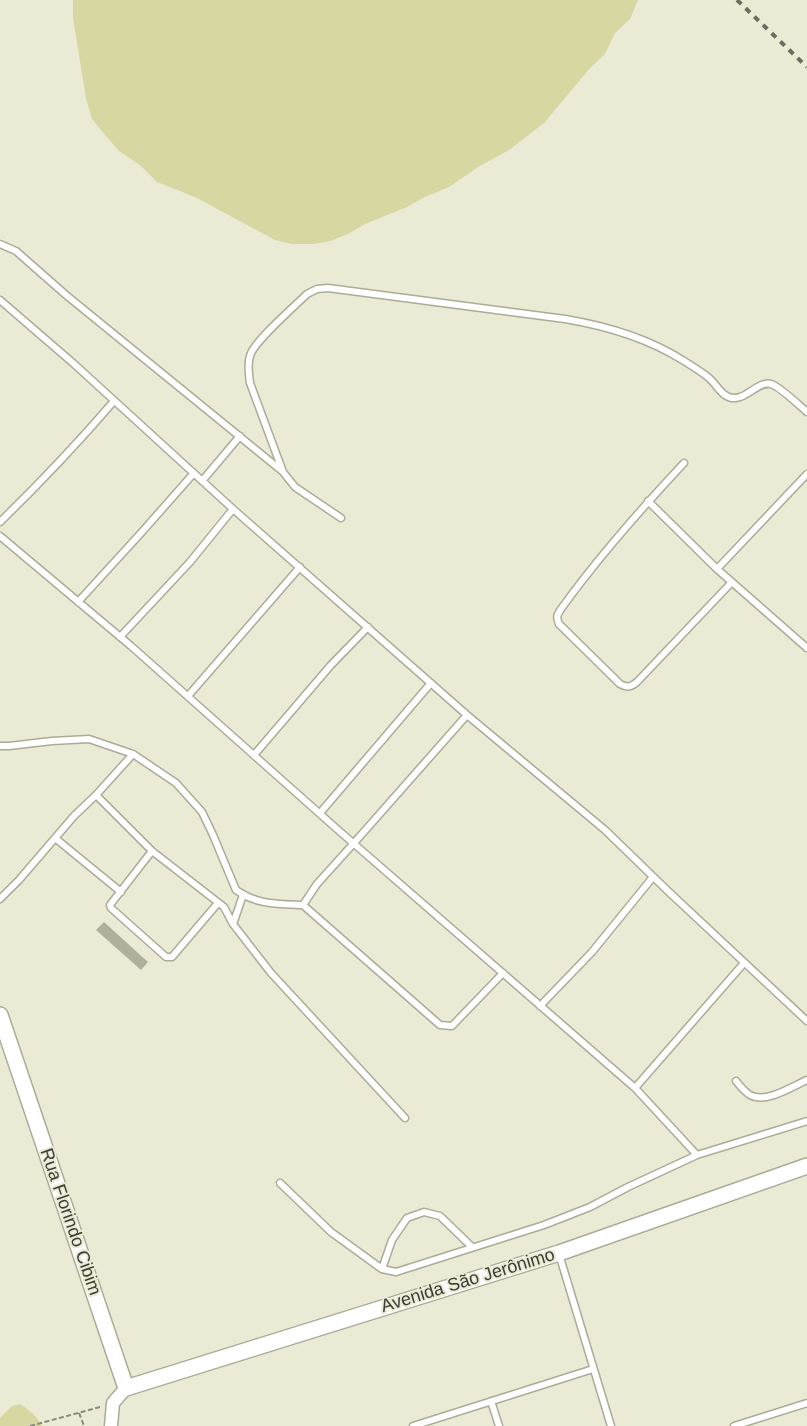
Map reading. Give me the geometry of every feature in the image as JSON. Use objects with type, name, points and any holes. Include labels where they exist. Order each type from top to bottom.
[{"type":"street","name":"Rua Florindo Cibim","points":[[0,1015],[126,1388]]},
{"type":"street","name":"Avenida São Jerônimo","points":[[126,1388],[559,1253],[807,1166]]},
{"type":"street","points":[[111,1426],[113,1403],[126,1388]]},
{"type":"lane","points":[[0,244],[16,251],[66,295],[240,436],[282,472],[295,486],[341,518]]},
{"type":"lane","points":[[282,472],[250,383],[248,369],[250,356],[256,344],[307,294],[317,289],[328,288],[565,318],[600,325],[655,345],[683,360],[709,378],[725,395],[736,398],[746,395],[763,384],[771,384],[807,412]]},
{"type":"lane","points":[[0,300],[467,715],[605,830],[807,1021]]},
{"type":"lane","points":[[0,522],[86,434],[114,401]]},
{"type":"lane","points":[[202,480],[240,436]]},
{"type":"lane","points":[[684,463],[648,501],[602,555],[557,615],[559,624],[620,684],[624,687],[630,687],[637,682],[732,582]]},
{"type":"lane","points":[[78,602],[194,472]]},
{"type":"lane","points":[[717,569],[807,474]]},
{"type":"lane","points":[[648,501],[717,569],[807,648]]},
{"type":"lane","points":[[120,637],[190,562],[233,509]]},
{"type":"lane","points":[[0,536],[188,696],[354,844],[635,1088],[697,1155]]},
{"type":"lane","points":[[188,696],[300,567]]},
{"type":"lane","points":[[254,755],[331,665],[368,627]]},
{"type":"lane","points":[[320,813],[431,683]]},
{"type":"lane","points":[[302,905],[317,884],[467,715]]},
{"type":"lane","points":[[0,746],[89,739],[133,754],[176,783],[202,812],[236,890],[267,904],[302,905],[440,1025],[452,1026],[503,973]]},
{"type":"lane","points":[[0,899],[19,880],[74,816],[133,754]]},
{"type":"lane","points":[[96,794],[152,852],[224,907],[233,924],[271,973],[405,1118]]},
{"type":"lane","points":[[55,838],[121,892]]},
{"type":"lane","points":[[152,852],[110,903],[111,908],[166,957],[172,957],[218,903]]},
{"type":"lane","points":[[540,1006],[592,952],[653,877]]},
{"type":"lane","points":[[233,924],[244,895]]},
{"type":"lane","points":[[635,1088],[744,963]]},
{"type":"lane","points":[[736,1081],[751,1096],[759,1098],[780,1093],[807,1080]]},
{"type":"lane","points":[[280,1183],[331,1232],[382,1269],[396,1272],[544,1225],[590,1207],[697,1155],[807,1121]]},
{"type":"lane","points":[[382,1269],[392,1240],[407,1218],[424,1212],[440,1216],[472,1247]]},
{"type":"lane","points":[[559,1253],[610,1426]]},
{"type":"lane","points":[[413,1426],[593,1369]]},
{"type":"lane","points":[[491,1401],[499,1426]]},
{"type":"lane","points":[[734,1426],[807,1402]]},
{"type":"path","points":[[30,1426],[113,1403]]},
{"type":"path","points":[[79,1412],[84,1426]]},
{"type":"green space","points":[[73,0],[638,0],[630,19],[615,33],[605,54],[590,68],[544,123],[509,150],[478,167],[449,187],[365,224],[348,234],[330,241],[313,244],[292,244],[275,240],[195,197],[157,182],[140,165],[119,151],[92,119],[86,98],[73,18]]},
{"type":"green space","points":[[20,1404],[38,1419],[42,1426],[0,1426],[0,1418],[12,1406]]},
{"type":"building","points":[[104,922],[148,962],[141,970],[96,930]]},
{"type":"railway","points":[[737,0],[807,67]]}]
